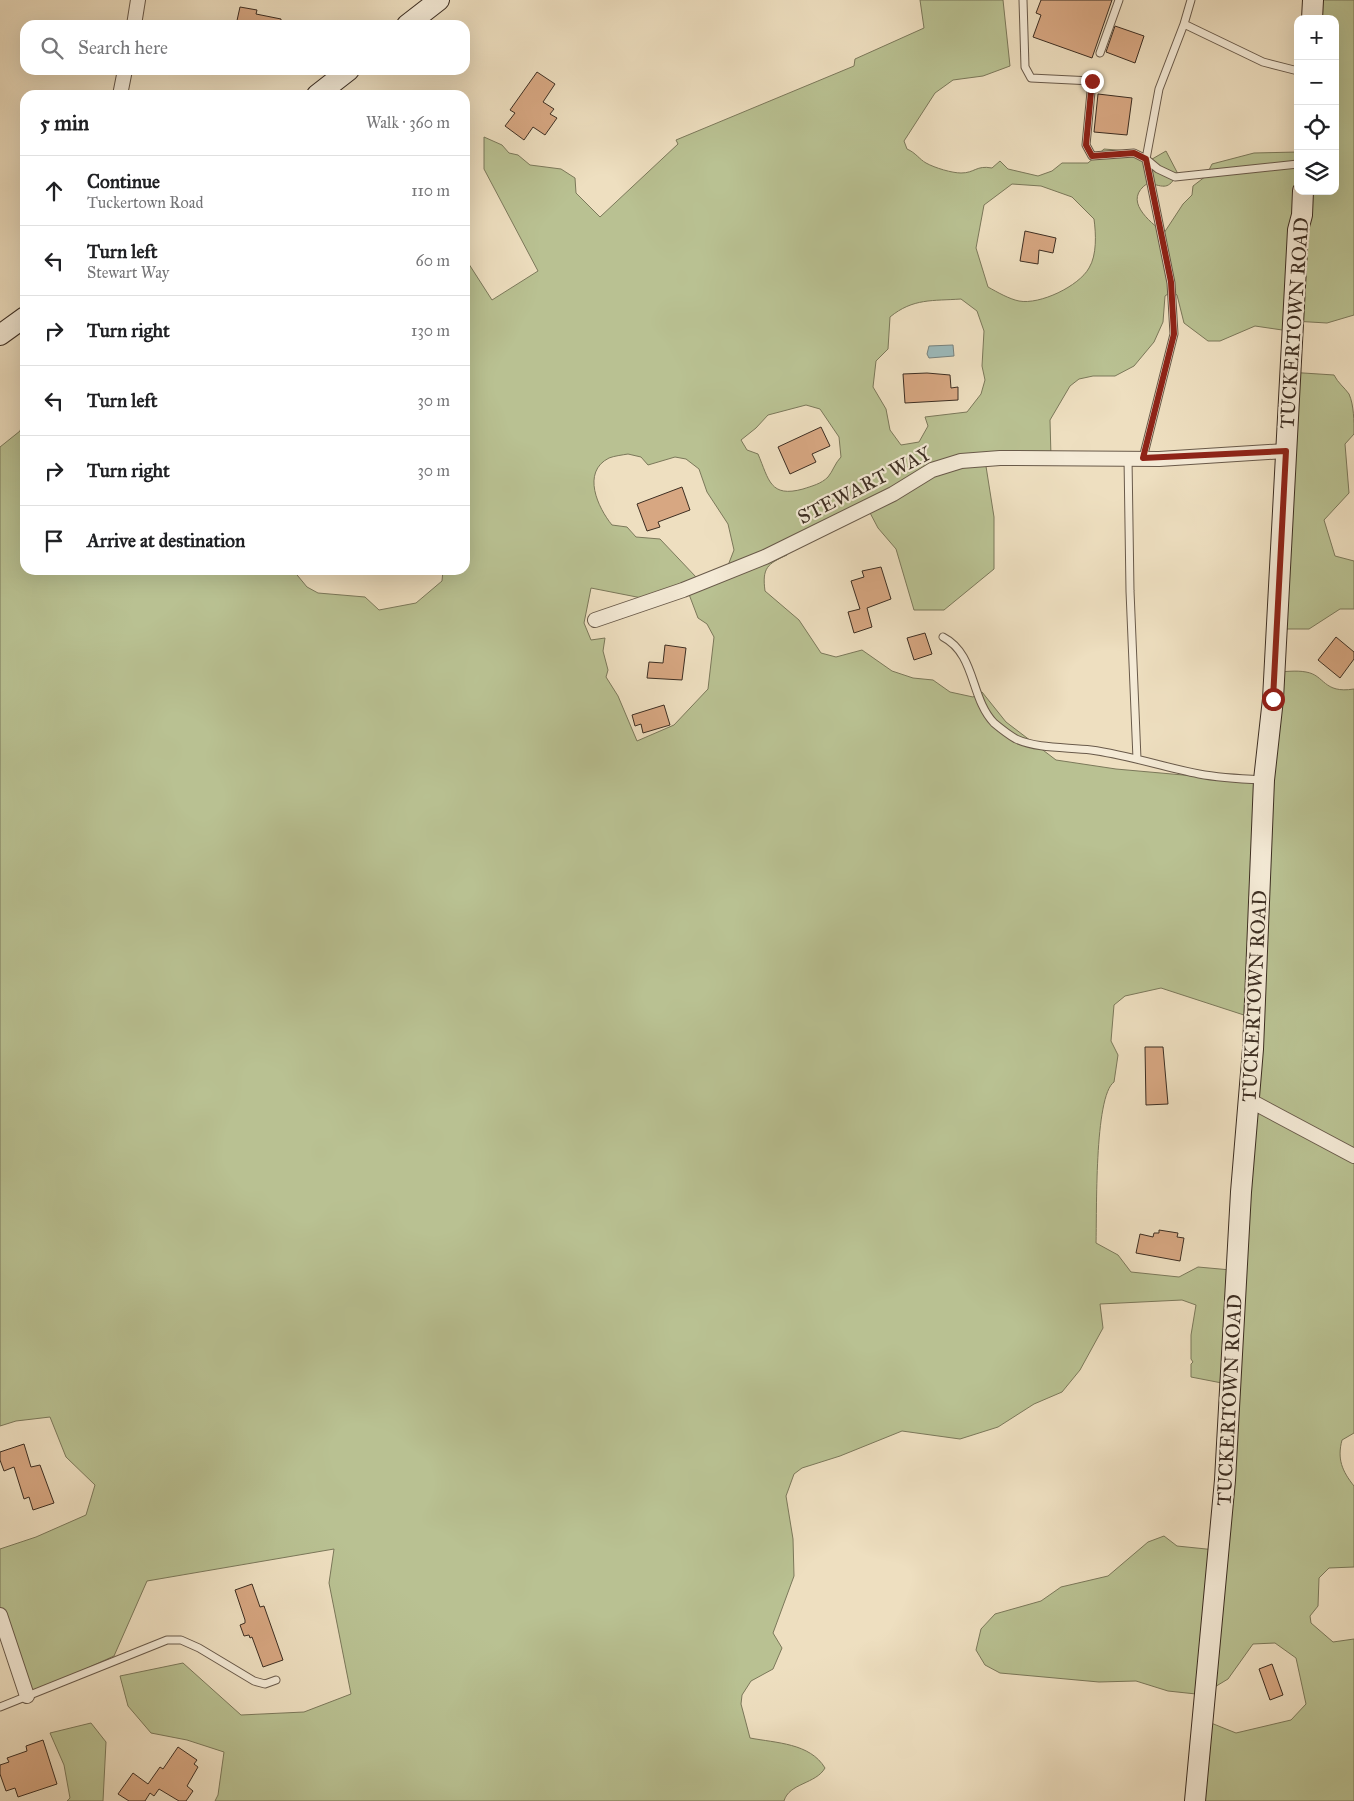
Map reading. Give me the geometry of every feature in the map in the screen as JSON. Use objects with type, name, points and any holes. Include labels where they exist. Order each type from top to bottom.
[{"type":"street","points":[[135,20],[138,0]]},
{"type":"street","points":[[413,20],[439,0]]},
{"type":"street","points":[[1312,15],[1313,0]]},
{"type":"street","points":[[121,90],[124,75]]},
{"type":"street","points":[[324,90],[343,75]]},
{"type":"street","name":"TUCKERTOWN ROAD","points":[[1195,1801],[1226,1480],[1241,1192],[1253,1049],[1264,780],[1273,699],[1298,230],[1302,215],[1303,195]]},
{"type":"street","points":[[0,335],[20,321]]},
{"type":"street","name":"STEWART WAY","points":[[595,620],[683,590],[765,557],[845,519],[932,470],[961,461],[1000,458],[1143,458],[1286,451]]},
{"type":"street","points":[[1249,1100],[1354,1156]]},
{"type":"street","points":[[0,1615],[26,1696]]},
{"type":"lane","points":[[1023,0],[1025,67],[1031,78],[1092,81],[1086,145],[1092,156],[1134,153],[1175,178],[1294,164]]},
{"type":"lane","points":[[1100,53],[1119,0]]},
{"type":"lane","points":[[1143,458],[1174,334],[1171,282],[1146,159],[1159,89],[1184,24],[1191,0]]},
{"type":"lane","points":[[1184,24],[1263,62],[1294,70]]},
{"type":"lane","points":[[1128,458],[1130,591],[1137,759]]},
{"type":"lane","points":[[943,637],[955,643],[963,655],[984,710],[995,724],[1016,738],[1038,745],[1091,750],[1137,759],[1198,774],[1264,780]]},
{"type":"lane","points":[[0,1707],[167,1640],[181,1640],[199,1648],[254,1681],[265,1684],[276,1680]]},
{"type":"green space","points":[[920,0],[1003,0],[1010,66],[983,76],[953,80],[935,93],[904,141],[907,149],[926,163],[953,172],[966,173],[987,167],[992,168],[1000,161],[1008,169],[1038,176],[1052,171],[1062,163],[1088,163],[1104,149],[1128,151],[1147,162],[1166,151],[1178,174],[1166,186],[1148,183],[1137,196],[1138,203],[1145,216],[1164,233],[1183,204],[1192,195],[1193,186],[1206,176],[1212,164],[1254,153],[1294,152],[1294,195],[1339,195],[1339,15],[1309,15],[1309,0],[1354,0],[1354,315],[1327,323],[1293,321],[1289,331],[1255,326],[1220,341],[1208,341],[1184,323],[1177,295],[1172,291],[1165,296],[1163,322],[1154,342],[1134,366],[1115,376],[1093,376],[1079,379],[1070,386],[1050,420],[1051,457],[985,460],[994,517],[994,569],[944,610],[914,610],[896,549],[878,528],[868,509],[785,549],[787,555],[770,564],[767,568],[764,583],[765,591],[799,620],[821,653],[836,657],[862,650],[892,671],[913,678],[933,680],[950,692],[973,697],[982,692],[1006,722],[1056,760],[1116,769],[1261,782],[1274,672],[1306,672],[1317,677],[1330,687],[1344,690],[1354,689],[1354,1433],[1342,1440],[1340,1459],[1346,1475],[1354,1486],[1354,1567],[1329,1568],[1319,1578],[1318,1606],[1310,1616],[1311,1623],[1333,1642],[1354,1639],[1354,1801],[1193,1801],[1201,1719],[1236,1733],[1291,1720],[1306,1704],[1296,1658],[1275,1643],[1253,1644],[1228,1679],[1203,1694],[1168,1691],[1136,1681],[1099,1682],[1000,1673],[985,1665],[976,1650],[981,1629],[995,1614],[1041,1601],[1061,1587],[1108,1576],[1148,1542],[1164,1536],[1177,1546],[1216,1550],[1227,1384],[1191,1377],[1191,1364],[1193,1362],[1191,1359],[1191,1335],[1196,1305],[1182,1300],[1100,1304],[1103,1328],[1080,1370],[1062,1392],[1034,1404],[998,1427],[960,1439],[902,1431],[840,1456],[802,1468],[794,1474],[786,1496],[793,1539],[794,1576],[773,1633],[782,1648],[773,1669],[751,1681],[742,1695],[741,1704],[750,1738],[781,1743],[802,1749],[811,1753],[825,1768],[816,1777],[791,1790],[784,1801],[215,1801],[218,1795],[224,1752],[187,1740],[151,1733],[128,1706],[120,1676],[183,1663],[241,1715],[304,1712],[351,1694],[329,1583],[334,1549],[147,1581],[114,1656],[28,1695],[0,1609],[0,1549],[36,1537],[86,1515],[95,1485],[66,1457],[50,1417],[16,1421],[0,1426],[0,447],[20,431],[20,575],[297,575],[307,587],[318,593],[365,597],[379,610],[416,603],[442,581],[443,575],[470,575],[470,266],[492,300],[538,271],[484,169],[484,137],[502,145],[509,153],[518,155],[530,165],[561,169],[575,178],[576,193],[600,217],[678,144],[676,140],[854,66],[855,59],[924,28]],"holes":[[[1012,184],[1041,186],[1072,197],[1094,219],[1095,251],[1092,263],[1084,275],[1068,287],[1048,297],[1019,301],[988,287],[976,248],[984,205]],[[961,299],[977,311],[984,331],[982,366],[985,380],[981,394],[967,412],[925,417],[928,426],[919,442],[901,445],[890,430],[886,409],[873,387],[876,361],[888,349],[890,317],[915,303],[941,300]],[[806,405],[820,409],[839,437],[841,457],[828,477],[822,481],[803,489],[792,491],[777,489],[768,479],[758,454],[747,450],[741,440],[768,415]],[[628,454],[641,457],[648,465],[675,457],[686,459],[699,469],[707,492],[728,524],[734,550],[727,568],[696,577],[660,539],[636,537],[627,527],[612,525],[598,500],[594,481],[596,472],[601,464],[609,458]],[[591,588],[652,600],[687,589],[698,618],[707,624],[714,637],[708,689],[674,725],[637,741],[618,696],[606,677],[608,670],[603,651],[605,638],[591,640],[584,623]],[[1161,988],[1250,1017],[1231,1270],[1198,1267],[1179,1277],[1131,1272],[1118,1255],[1096,1243],[1100,1132],[1103,1109],[1108,1092],[1114,1082],[1118,1055],[1111,1041],[1114,1005],[1125,996]]]},
{"type":"green space","points":[[1288,372],[1334,375],[1349,394],[1353,413],[1354,434],[1345,444],[1349,493],[1324,520],[1335,556],[1354,561],[1354,609],[1340,609],[1309,629],[1274,629]]},
{"type":"green space","points":[[91,1723],[106,1742],[103,1801],[67,1801],[70,1798],[64,1765],[50,1733]]},
{"type":"water","points":[[953,345],[954,356],[929,358],[927,354],[929,346]]},
{"type":"building","points":[[1041,0],[1112,0],[1092,58],[1033,37],[1041,15],[1036,13]]},
{"type":"building","points":[[240,7],[257,10],[256,14],[281,19],[281,20],[237,20]]},
{"type":"building","points":[[1115,26],[1144,36],[1135,63],[1106,52]]},
{"type":"building","points":[[537,72],[555,84],[543,102],[554,109],[550,114],[557,118],[545,135],[533,127],[524,140],[505,126],[515,113],[510,110]]},
{"type":"building","points":[[1098,94],[1132,98],[1127,135],[1094,132]]},
{"type":"building","points":[[1025,231],[1056,238],[1053,253],[1039,250],[1038,264],[1020,261]]},
{"type":"building","points":[[927,373],[950,375],[951,388],[958,387],[958,400],[905,403],[903,374]]},
{"type":"building","points":[[821,427],[830,446],[812,454],[816,462],[790,474],[778,447]]},
{"type":"building","points":[[682,487],[690,510],[658,522],[660,527],[647,531],[637,504]]},
{"type":"building","points":[[881,567],[891,599],[867,608],[872,627],[854,633],[848,612],[860,609],[851,581],[864,577],[862,571]]},
{"type":"building","points":[[925,633],[932,654],[914,660],[907,638]]},
{"type":"building","points":[[1336,637],[1354,652],[1354,659],[1340,678],[1318,660]]},
{"type":"building","points":[[665,645],[686,648],[682,680],[647,678],[649,662],[663,663]]},
{"type":"building","points":[[664,705],[670,725],[643,733],[641,724],[635,726],[632,715]]},
{"type":"building","points":[[1145,1047],[1163,1047],[1168,1104],[1146,1105]]},
{"type":"building","points":[[1159,1230],[1178,1233],[1177,1237],[1184,1238],[1180,1261],[1136,1253],[1140,1234],[1153,1237],[1154,1233],[1159,1233]]},
{"type":"building","points":[[24,1444],[31,1467],[40,1465],[54,1503],[33,1510],[29,1497],[24,1499],[14,1467],[4,1471],[0,1460],[0,1452]]},
{"type":"building","points":[[252,1584],[260,1607],[264,1606],[283,1660],[263,1667],[252,1637],[250,1638],[249,1635],[244,1636],[240,1625],[245,1623],[245,1620],[235,1590]]},
{"type":"building","points":[[1272,1664],[1283,1695],[1270,1700],[1259,1669]]},
{"type":"building","points":[[43,1740],[57,1784],[18,1797],[15,1788],[6,1791],[0,1774],[0,1765],[9,1762],[7,1758],[27,1751],[26,1746]]},
{"type":"building","points":[[178,1747],[197,1760],[194,1764],[198,1767],[187,1786],[193,1791],[186,1801],[179,1801],[159,1789],[154,1796],[150,1793],[145,1801],[129,1801],[118,1794],[133,1773],[148,1784],[160,1767],[163,1769]]},
{"type":"route","points":[[1092,81],[1086,145],[1092,156],[1134,153],[1146,159],[1171,282],[1174,334],[1160,383],[1143,458],[1224,456],[1286,451],[1273,699]]}]
